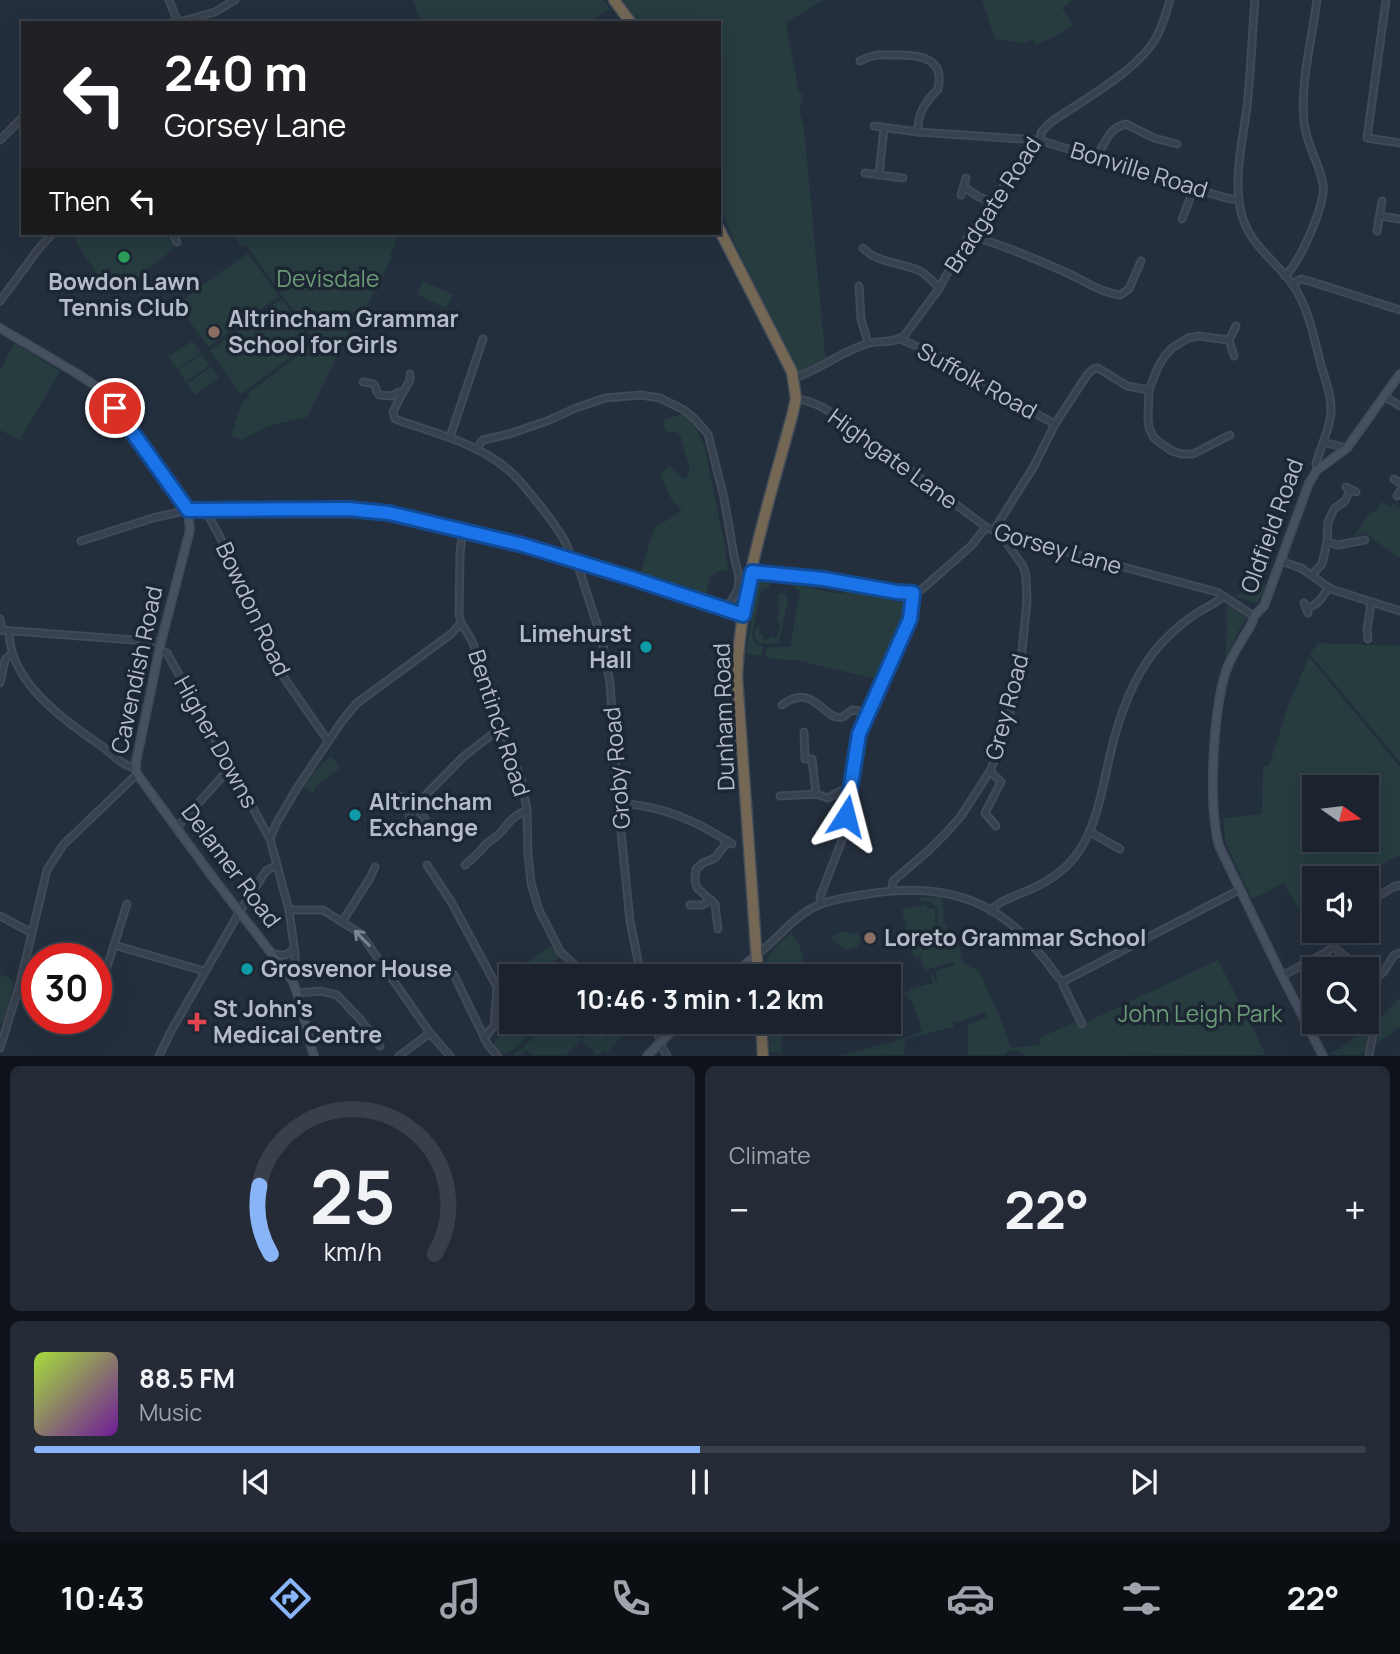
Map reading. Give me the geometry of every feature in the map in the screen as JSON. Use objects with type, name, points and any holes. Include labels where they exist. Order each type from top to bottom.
[{"type":"highway","points":[[614,0],[630,21]]},
{"type":"highway","name":"Dunham Road","points":[[721,234],[778,341],[794,378],[796,399],[752,572],[738,643],[737,677],[756,964]]},
{"type":"highway","points":[[762,1034],[763,1055]]},
{"type":"street","points":[[169,0],[177,21]]},
{"type":"street","points":[[181,21],[215,12],[235,0]]},
{"type":"street","name":"Bradgate Road","points":[[900,339],[939,288],[969,234],[1042,131],[1051,122],[1131,68],[1158,34],[1170,0]]},
{"type":"street","name":"Oldfield Road","points":[[1255,0],[1247,107],[1238,176],[1239,200],[1242,216],[1253,240],[1292,284],[1302,301],[1331,411],[1315,463],[1317,470],[1309,483],[1264,606],[1254,616],[1226,674],[1217,718],[1214,814],[1217,841],[1239,890],[1323,1055]]},
{"type":"street","points":[[1285,276],[1307,241],[1324,192],[1304,123],[1305,79],[1317,0]]},
{"type":"street","points":[[1386,0],[1367,138],[1400,143]]},
{"type":"street","points":[[860,61],[874,54],[914,55],[934,64],[941,90],[924,106],[918,120],[918,132]]},
{"type":"street","points":[[0,140],[21,119]]},
{"type":"street","points":[[1096,157],[1111,131],[1126,124],[1154,138],[1177,144]]},
{"type":"street","name":"Bonville Road","points":[[874,126],[918,132],[1038,140],[1239,200]]},
{"type":"street","points":[[879,175],[884,128]]},
{"type":"street","points":[[865,173],[903,178]]},
{"type":"street","points":[[961,195],[966,178]]},
{"type":"street","points":[[964,187],[992,202]]},
{"type":"street","points":[[1182,219],[1194,188]]},
{"type":"street","points":[[1377,231],[1382,201]]},
{"type":"street","points":[[1380,216],[1400,219]]},
{"type":"street","points":[[969,234],[1069,273],[1090,286],[1115,295],[1129,289],[1141,261]]},
{"type":"street","points":[[0,301],[51,235]]},
{"type":"street","points":[[173,235],[177,242]]},
{"type":"street","points":[[863,252],[921,272],[939,288]]},
{"type":"street","points":[[1292,284],[1301,279],[1400,310]]},
{"type":"street","points":[[859,286],[861,319],[868,343]]},
{"type":"street","points":[[1234,356],[1229,340],[1236,326]]},
{"type":"street","points":[[0,328],[76,373],[105,395],[188,510]]},
{"type":"street","points":[[1229,340],[1198,336],[1179,343],[1158,367],[1149,390],[1148,418],[1154,438],[1170,450],[1181,454],[1193,454],[1232,435]]},
{"type":"street","points":[[450,438],[483,339]]},
{"type":"street","points":[[794,378],[868,343],[900,339]]},
{"type":"street","name":"Suffolk Road","points":[[900,339],[950,361],[1009,399],[1055,424]]},
{"type":"street","points":[[994,530],[1034,466],[1055,424],[1087,375],[1095,368],[1127,386],[1149,390]]},
{"type":"street","points":[[410,374],[410,380],[393,412],[395,419],[477,449],[511,472],[535,499],[569,548],[569,559]]},
{"type":"street","points":[[1317,470],[1347,448],[1400,374]]},
{"type":"street","points":[[363,382],[375,385],[379,396],[392,396],[399,392],[401,394]]},
{"type":"street","points":[[477,449],[483,440],[547,421],[605,398],[640,395],[660,398],[684,410],[708,434],[724,498],[739,576],[738,589],[724,610]]},
{"type":"street","points":[[1384,396],[1400,406]]},
{"type":"street","name":"Highgate Lane","points":[[796,399],[820,406],[844,421],[986,527]]},
{"type":"street","points":[[1323,442],[1347,448]]},
{"type":"street","points":[[1312,575],[1322,564],[1328,522],[1334,509],[1345,501],[1351,490]]},
{"type":"street","points":[[82,541],[153,518],[188,510],[348,509],[389,513],[523,545],[743,615]]},
{"type":"street","name":"Cavendish Road","points":[[0,1048],[20,983],[45,877],[52,861],[62,845],[133,778],[137,771],[160,646],[190,530],[188,510]]},
{"type":"street","name":"Bowdon Road","points":[[208,510],[278,669],[328,741]]},
{"type":"street","name":"Gorsey Lane","points":[[913,593],[929,583],[972,545],[986,527],[1003,535],[1217,592],[1254,616]]},
{"type":"street","points":[[270,839],[297,788],[357,703],[451,634],[460,623],[460,553],[463,530]]},
{"type":"street","name":"Grey Road","points":[[891,890],[893,881],[947,832],[974,799],[990,771],[1005,733],[1020,671],[1025,626],[1026,576],[1020,559],[1003,535]]},
{"type":"street","points":[[1327,541],[1338,545],[1364,540],[1362,550]]},
{"type":"street","points":[[1281,561],[1301,568],[1328,588],[1400,611]]},
{"type":"street","name":"Groby Road","points":[[579,562],[578,566],[603,640],[609,678],[630,921],[639,964]]},
{"type":"street","points":[[752,572],[824,579],[913,593],[910,619],[868,712],[857,745],[842,841],[820,897],[821,904]]},
{"type":"street","points":[[1306,608],[1320,601],[1328,588]]},
{"type":"street","points":[[992,911],[995,906],[1032,889],[1056,874],[1078,853],[1090,832],[1121,719],[1140,673],[1174,629],[1224,596]]},
{"type":"street","points":[[1368,639],[1371,603]]},
{"type":"street","points":[[0,619],[1,630],[160,646]]},
{"type":"street","name":"Bentinck Road","points":[[460,623],[471,639],[489,681],[522,782],[527,811],[531,883],[539,910],[560,951],[574,964]]},
{"type":"street","name":"Delamer Road","points":[[9,631],[12,653],[18,667],[35,691],[53,711],[137,771],[214,879],[292,979],[314,1055]]},
{"type":"street","name":"Higher Downs","points":[[160,646],[167,653],[270,839],[289,911],[295,972],[292,979]]},
{"type":"street","points":[[0,683],[5,660],[12,653]]},
{"type":"street","points":[[782,705],[803,697],[813,700],[838,717],[843,717],[852,710],[868,712]]},
{"type":"street","points":[[412,810],[463,757],[503,729]]},
{"type":"street","points":[[804,732],[805,759],[812,759],[816,793]]},
{"type":"street","points":[[177,827],[230,768]]},
{"type":"street","points":[[990,771],[1001,782],[985,813],[996,826]]},
{"type":"street","points":[[780,796],[816,793],[828,798],[842,790],[851,792]]},
{"type":"street","points":[[618,803],[635,804],[675,814],[695,821],[730,842],[715,858],[700,865],[695,871],[696,887],[716,904],[718,929]]},
{"type":"street","points":[[465,865],[514,817],[527,811]]},
{"type":"street","points":[[1090,832],[1120,849]]},
{"type":"street","points":[[159,1055],[240,911],[266,871],[277,865]]},
{"type":"street","points":[[427,865],[452,903],[497,987],[494,1026],[484,1038]]},
{"type":"street","points":[[342,922],[375,867]]},
{"type":"street","points":[[1379,896],[1400,885]]},
{"type":"street","points":[[745,964],[795,920],[821,904],[858,895],[912,890],[941,892],[971,900],[992,911],[1020,932],[1059,979],[1064,981]]},
{"type":"street","points":[[1064,981],[1239,890]]},
{"type":"street","points":[[690,905],[702,905],[711,900]]},
{"type":"street","points":[[112,951],[127,904]]},
{"type":"street","points":[[289,911],[323,911],[361,934],[430,1033],[450,1055]]},
{"type":"street","points":[[0,916],[32,933]]},
{"type":"street","points":[[1282,976],[1325,953],[1335,943]]},
{"type":"street","points":[[114,945],[204,971]]},
{"type":"street","points":[[1333,947],[1346,957]]},
{"type":"street","points":[[273,954],[285,955],[294,950]]},
{"type":"street","points":[[1379,976],[1397,954],[1387,950]]},
{"type":"street","points":[[454,975],[484,1038],[498,1055]]},
{"type":"street","points":[[1064,981],[1063,985],[1082,1024]]},
{"type":"street","points":[[298,993],[321,991],[337,995],[360,1019],[380,1046]]},
{"type":"street","points":[[399,1055],[430,1033]]},
{"type":"street","points":[[658,1034],[667,1055]]},
{"type":"street","points":[[647,1055],[668,1034]]},
{"type":"street","points":[[1369,1055],[1373,1034]]},
{"type":"green space","points":[[413,0],[603,0],[610,9],[590,21],[420,21]]},
{"type":"green space","points":[[623,0],[823,0],[786,23],[799,93],[803,94],[799,111],[804,127],[825,354],[828,357],[797,373],[721,210],[721,21],[636,21]]},
{"type":"green space","points":[[982,0],[1072,0],[1062,8],[1073,25],[1035,45],[1033,40],[1023,43],[995,39]]},
{"type":"green space","name":"Bowdon Lawn Tennis Club","points":[[71,235],[166,235],[174,248],[116,294],[101,274],[98,275]]},
{"type":"green space","name":"Devisdale","points":[[233,235],[399,235],[390,255],[392,257],[361,317],[354,322],[307,417],[269,426],[242,440],[231,436],[242,402],[250,396],[248,393],[316,343],[246,245],[242,247]]},
{"type":"green space","points":[[248,253],[279,296],[208,347],[177,304]]},
{"type":"green space","points":[[423,281],[453,295],[446,308],[417,294]]},
{"type":"green space","points":[[282,299],[312,342],[241,394],[210,351]]},
{"type":"green space","points":[[192,341],[201,353],[177,369],[168,357]]},
{"type":"green space","points":[[14,343],[60,371],[20,440],[0,430],[0,371]]},
{"type":"green space","points":[[201,354],[210,365],[186,382],[178,370]]},
{"type":"green space","points":[[211,367],[219,378],[195,395],[187,384]]},
{"type":"green space","points":[[683,414],[694,425],[704,445],[728,570],[719,571],[710,577],[706,595],[640,574],[655,526],[682,510],[672,500],[660,475],[669,466],[683,479],[687,478],[690,470],[680,435],[666,432],[663,423],[665,419]]},
{"type":"green space","points":[[1382,502],[1391,507],[1393,503],[1400,509],[1400,558],[1367,533],[1354,536],[1371,512],[1374,513]]},
{"type":"green space","points":[[760,579],[771,581],[769,587],[760,594],[752,636],[755,642],[763,646],[762,656],[746,653]]},
{"type":"green space","points":[[1268,583],[1257,604],[1234,596]]},
{"type":"green space","points":[[793,584],[840,594],[845,592],[907,602],[877,679],[791,659],[765,657],[768,647],[790,647],[800,591]]},
{"type":"green space","points":[[779,593],[785,594],[788,600],[779,642],[762,644],[755,638],[756,627],[760,628],[759,634],[763,635],[763,639],[777,638],[780,623],[777,622]]},
{"type":"green space","points":[[1229,602],[1252,611],[1237,633],[1225,662],[1225,615]]},
{"type":"green space","points":[[1318,643],[1400,646],[1400,762],[1310,654]]},
{"type":"green space","points":[[1309,657],[1400,767],[1400,855],[1378,866],[1302,866],[1302,905],[1297,907],[1284,883],[1252,899],[1226,844],[1223,818],[1262,814],[1263,766],[1269,766],[1288,706]]},
{"type":"green space","points":[[331,756],[340,768],[316,786],[313,793],[303,787],[320,765]]},
{"type":"green space","name":"John Leigh Park","points":[[919,897],[942,897],[946,927],[959,945],[963,963],[979,971],[1011,1048],[1040,1045],[1041,1038],[1045,1035],[1074,1023],[1091,1020],[1218,960],[1266,1055],[1027,1056],[1018,1050],[1008,1051],[1005,1055],[968,1055],[968,1024],[987,1017],[985,1012],[956,1023],[952,1020],[954,1027],[905,1039],[904,1055],[839,1056],[922,1032],[912,1001],[907,995],[901,997],[901,993],[933,983],[931,974],[938,983],[935,971],[955,965],[954,962],[924,970],[920,955],[914,957],[902,910],[926,904],[928,909],[935,908],[935,925],[941,932],[946,947],[942,931],[937,925],[937,908],[929,901],[920,901]]},
{"type":"green space","points":[[843,931],[852,935],[858,932],[861,942],[857,943],[858,947],[846,951],[830,937]]},
{"type":"green space","points":[[791,933],[801,949],[804,964],[766,964],[776,946]]},
{"type":"green space","points":[[553,945],[560,957],[551,964],[531,964],[529,961]]},
{"type":"green space","points":[[0,974],[14,984],[3,1022],[0,1022]]},
{"type":"green space","points":[[1400,998],[1400,1027],[1359,1055],[1330,1054],[1359,1034],[1379,1034],[1379,1018]]},
{"type":"green space","points":[[503,1034],[528,1034],[515,1049],[505,1055],[493,1045]]},
{"type":"green space","points":[[536,1034],[576,1034],[583,1039],[586,1035],[602,1034],[607,1039],[612,1034],[622,1034],[607,1053],[604,1051],[599,1055],[592,1055],[594,1052],[581,1040],[566,1055],[532,1055],[526,1050],[521,1055],[513,1055]]},
{"type":"green space","points":[[769,1034],[783,1034],[781,1053],[770,1052]]},
{"type":"place","name":"Bowdon Lawn Tennis Club","points":[[124,257]]},
{"type":"place","name":"Altrincham Grammar School for Girls","points":[[214,332]]},
{"type":"place","name":"Limehurst Hall","points":[[646,647]]},
{"type":"place","name":"Altrincham Exchange","points":[[355,815]]},
{"type":"place","name":"Loreto Grammar School","points":[[870,938]]},
{"type":"place","name":"Grosvenor House","points":[[247,969]]},
{"type":"place","name":"St John's Medical Centre","points":[[197,1022]]},
{"type":"route","points":[[115,408],[188,510],[348,509],[389,513],[523,545],[743,615],[752,572],[824,579],[913,593],[910,619],[859,734],[846,816]]}]
